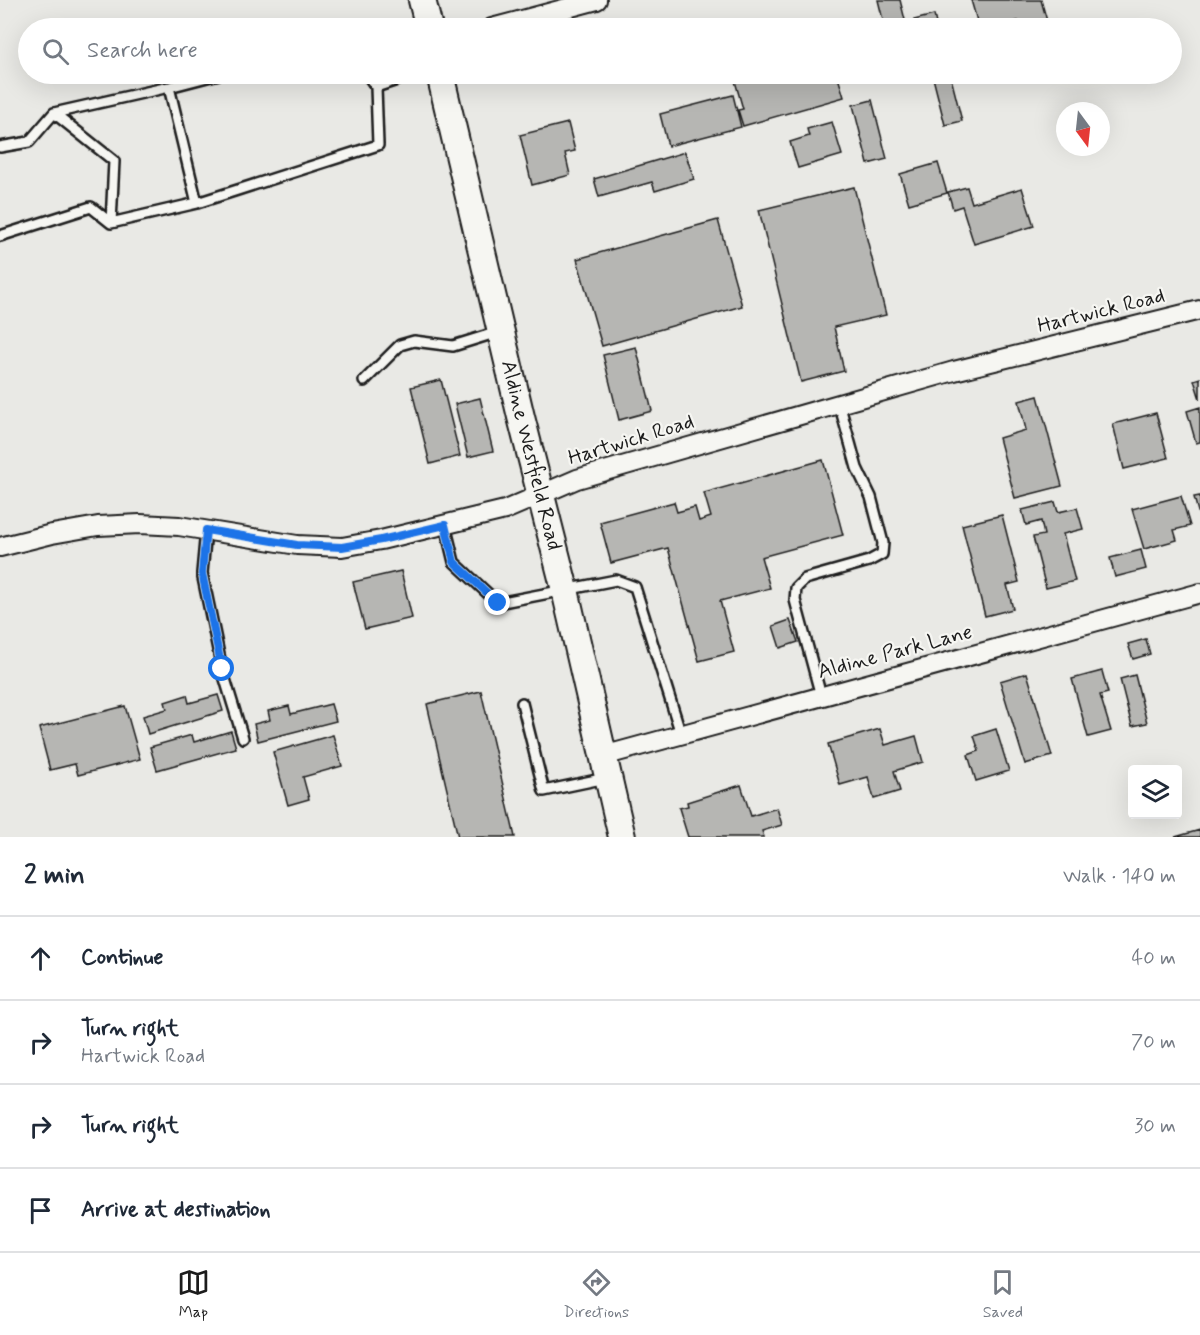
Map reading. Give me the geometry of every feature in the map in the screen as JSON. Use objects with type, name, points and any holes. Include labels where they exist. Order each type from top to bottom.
[{"type":"main road","points":[[422,0],[426,18]]},
{"type":"main road","name":"Aldine Westfield Road","points":[[442,84],[565,590],[622,837]]},
{"type":"street","points":[[530,18],[597,0]]},
{"type":"street","name":"Hartwick Road","points":[[0,548],[52,534],[98,526],[141,524],[179,526],[297,545],[342,547],[381,540],[505,510],[577,479],[954,371],[1200,310]]},
{"type":"street","name":"Aldine Park Lane","points":[[605,767],[681,735],[1200,593]]},
{"type":"lane","points":[[0,147],[28,142],[54,113],[181,84]]},
{"type":"lane","points":[[111,223],[197,202],[378,145],[376,87],[374,84]]},
{"type":"lane","points":[[376,87],[385,84]]},
{"type":"lane","points":[[169,87],[197,202]]},
{"type":"lane","points":[[54,113],[114,161],[111,223]]},
{"type":"lane","points":[[0,237],[91,207],[111,223]]},
{"type":"lane","points":[[364,381],[400,345],[414,341],[453,346],[501,331]]},
{"type":"lane","points":[[821,696],[795,600],[796,588],[805,579],[869,561],[882,554],[884,543],[871,497],[857,468],[839,404]]},
{"type":"lane","points":[[445,525],[454,562],[498,603],[616,580],[635,587],[681,735]]},
{"type":"lane","points":[[206,530],[202,573],[222,669],[243,738]]},
{"type":"lane","points":[[522,703],[544,791],[605,767]]},
{"type":"building","points":[[878,0],[900,0],[904,18],[882,18]]},
{"type":"building","points":[[971,0],[1041,0],[1046,18],[976,18]]},
{"type":"building","points":[[736,84],[840,84],[844,97],[743,126],[738,110],[743,109]]},
{"type":"building","points":[[935,84],[953,84],[962,121],[945,125]]},
{"type":"building","points":[[733,95],[741,127],[668,146],[660,114]]},
{"type":"building","points":[[872,100],[887,159],[868,164],[853,105]]},
{"type":"building","points":[[832,122],[842,155],[798,168],[790,142],[809,136],[807,129]]},
{"type":"building","points":[[568,123],[575,151],[565,153],[570,175],[532,185],[520,135]]},
{"type":"building","points":[[685,152],[694,179],[655,191],[652,182],[599,197],[594,179]]},
{"type":"building","points":[[938,163],[947,193],[909,204],[900,174]]},
{"type":"building","points":[[854,187],[886,315],[834,327],[844,371],[801,382],[759,210]]},
{"type":"building","points":[[967,187],[972,203],[1022,188],[1034,226],[974,244],[962,206],[953,209],[948,192]]},
{"type":"building","points":[[718,220],[742,306],[602,346],[577,259]]},
{"type":"building","points":[[636,347],[652,411],[619,420],[603,355]]},
{"type":"building","points":[[1200,378],[1200,399],[1194,380]]},
{"type":"building","points":[[441,380],[460,456],[430,464],[411,387]]},
{"type":"building","points":[[1038,396],[1062,486],[1015,498],[999,438],[1026,430],[1019,401]]},
{"type":"building","points":[[480,398],[493,451],[468,457],[455,404]]},
{"type":"building","points":[[1200,407],[1200,442],[1196,443],[1187,411]]},
{"type":"building","points":[[1156,413],[1168,458],[1124,469],[1113,424]]},
{"type":"building","points":[[823,460],[843,535],[761,557],[770,588],[720,601],[734,652],[699,661],[668,548],[611,563],[600,522],[674,502],[677,512],[695,507],[699,521],[711,517],[704,493]]},
{"type":"building","points":[[1181,496],[1190,526],[1174,530],[1177,540],[1144,549],[1132,509]]},
{"type":"building","points":[[1200,496],[1200,519],[1194,497]]},
{"type":"building","points":[[1055,502],[1058,512],[1077,508],[1083,529],[1063,534],[1075,581],[1046,588],[1033,537],[1044,535],[1041,521],[1026,525],[1022,510]]},
{"type":"building","points":[[1002,515],[1019,582],[1007,585],[1013,609],[985,616],[962,525]]},
{"type":"building","points":[[1141,550],[1146,569],[1115,577],[1110,558]]},
{"type":"building","points":[[401,571],[412,618],[365,629],[353,582]]},
{"type":"building","points":[[790,620],[798,642],[780,648],[773,626]]},
{"type":"building","points":[[1146,639],[1150,654],[1133,659],[1128,644]]},
{"type":"building","points":[[1102,671],[1108,693],[1100,695],[1111,731],[1088,737],[1072,679]]},
{"type":"building","points":[[1027,673],[1052,756],[1025,764],[1000,681]]},
{"type":"building","points":[[1135,675],[1147,723],[1132,726],[1120,679]]},
{"type":"building","points":[[481,691],[515,837],[458,837],[427,704]]},
{"type":"building","points":[[187,695],[189,703],[218,695],[223,711],[148,734],[143,716],[167,709],[165,702]]},
{"type":"building","points":[[331,704],[336,721],[258,741],[254,724],[270,720],[268,711],[289,706],[291,714]]},
{"type":"building","points":[[125,706],[140,759],[78,775],[75,764],[50,770],[39,728]]},
{"type":"building","points":[[880,729],[885,745],[916,736],[923,762],[894,771],[900,791],[874,799],[868,777],[840,785],[828,744]]},
{"type":"building","points":[[996,729],[1009,771],[976,781],[968,755],[979,751],[974,736]]},
{"type":"building","points":[[231,731],[236,748],[157,770],[150,747],[192,735],[194,742]]},
{"type":"building","points":[[333,735],[342,766],[303,777],[309,799],[288,805],[273,752]]},
{"type":"building","points":[[741,785],[751,816],[777,808],[782,825],[762,831],[764,837],[688,837],[679,808],[688,806],[687,802]]},
{"type":"building","points":[[1200,830],[1200,837],[1175,837]]},
{"type":"route","points":[[222,669],[202,573],[206,530],[297,545],[342,547],[445,525],[454,562],[498,603]]}]
